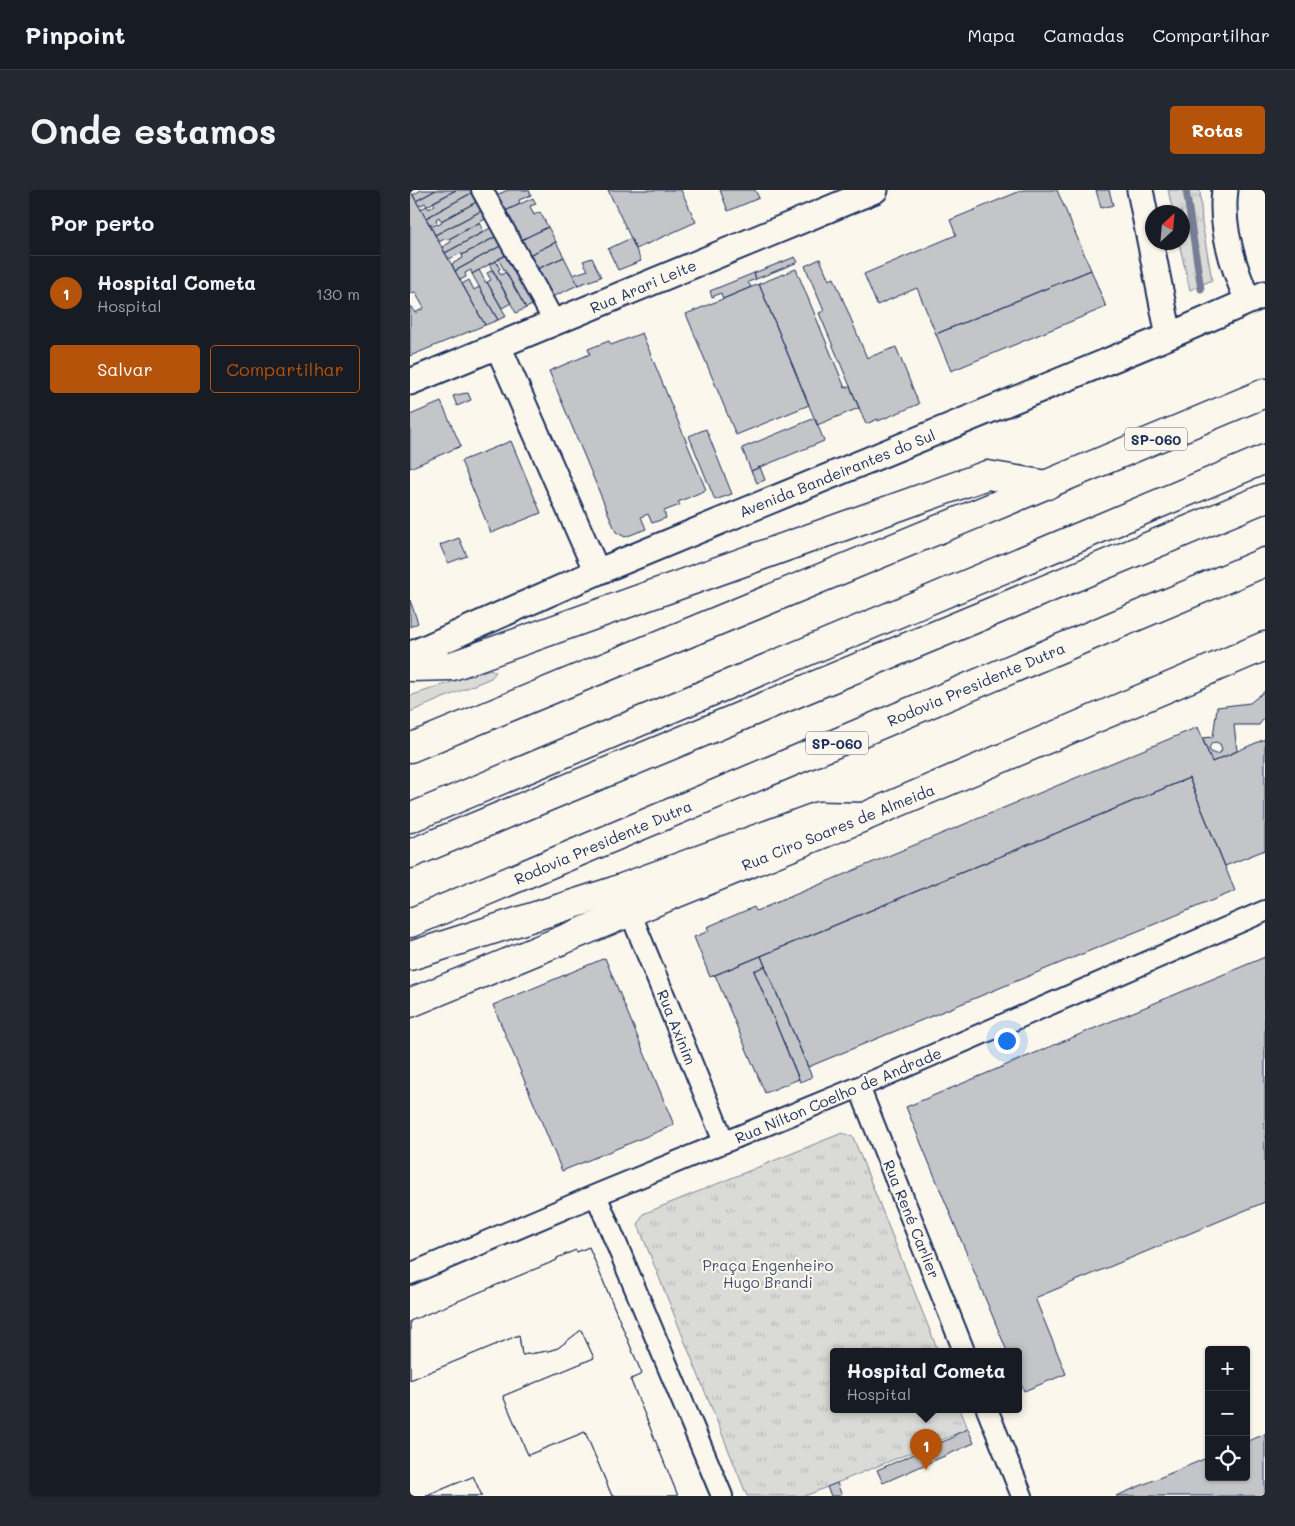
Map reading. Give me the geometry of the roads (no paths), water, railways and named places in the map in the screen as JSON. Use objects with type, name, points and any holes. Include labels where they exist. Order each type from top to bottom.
[{"type":"main road","name":"SP-060","points":[[410,748],[1265,393]]},
{"type":"main road","points":[[410,818],[1265,459]]},
{"type":"main road","points":[[410,667],[452,666],[987,475],[1047,485]]},
{"type":"main road","points":[[410,854],[1265,498]]},
{"type":"main road","name":"Rodovia Presidente Dutra","points":[[410,923],[1265,562]]},
{"type":"main road","name":"Rua Ciro Soares de Almeida","points":[[410,1003],[864,817],[1265,646]]},
{"type":"main road","points":[[410,956],[614,891],[819,816],[864,817]]},
{"type":"street","points":[[482,190],[555,323]]},
{"type":"street","name":"Rua Arari Leite","points":[[410,382],[874,190]]},
{"type":"street","points":[[1140,190],[1169,336]]},
{"type":"street","points":[[1225,190],[1226,224],[1231,255],[1238,280],[1256,297]]},
{"type":"street","name":"Avenida Bandeirantes do Sul","points":[[410,656],[597,572],[1169,336],[1256,297]]},
{"type":"street","points":[[498,346],[597,572]]},
{"type":"street","name":"Rua Nílton Coelho de Andrade","points":[[410,1274],[859,1087],[1265,911]]},
{"type":"street","name":"Rua Axinim","points":[[630,912],[724,1142]]},
{"type":"street","name":"Rua René Carlier","points":[[859,1087],[963,1348]]},
{"type":"street","points":[[596,1195],[722,1496]]},
{"type":"street","points":[[989,1413],[1022,1496]]},
{"type":"waterway","points":[[1186,190],[1201,289]]},
{"type":"place","name":"Hospital Cometa","points":[[926,1470]]},
{"type":"park label","name":"Praça Engenheiro Hugo Brandi","points":[[768,1274]]}]
